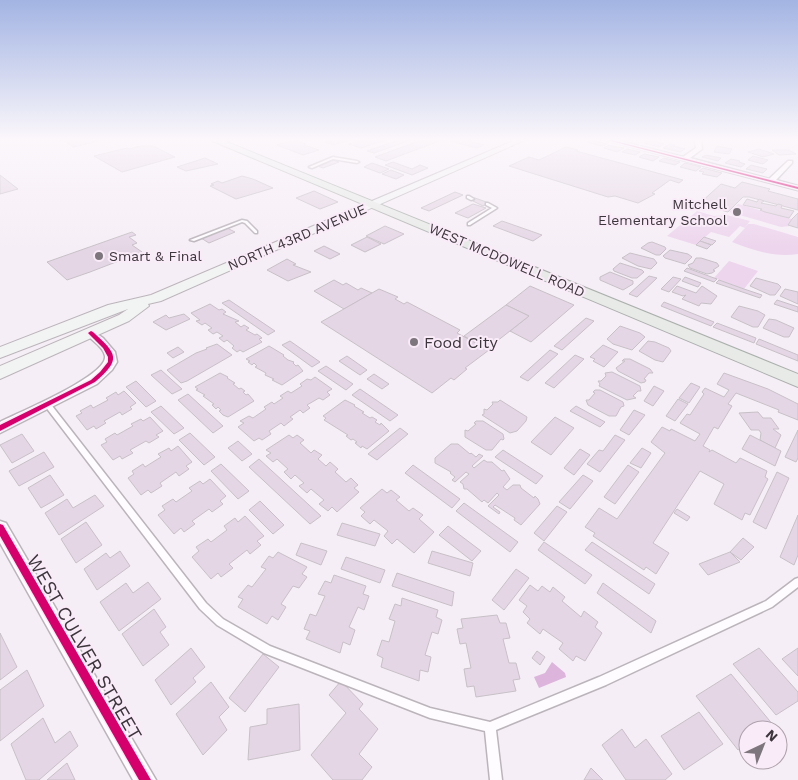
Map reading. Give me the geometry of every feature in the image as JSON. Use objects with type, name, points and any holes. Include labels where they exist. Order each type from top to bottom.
[{"type":"main road","name":"WEST MCDOWELL ROAD","points":[[304,176],[798,381]]},
{"type":"main road","name":"NORTH 43RD AVENUE","points":[[0,353],[119,313],[436,176]]},
{"type":"main road","name":"NORTH 43RD AVENUE","points":[[0,373],[90,333],[119,313]]},
{"type":"street","points":[[753,176],[798,188]]},
{"type":"street","points":[[770,181],[775,176]]},
{"type":"street","points":[[0,428],[93,381],[111,364],[112,356],[108,350],[90,333]]},
{"type":"street","name":"WEST CULVER STREET","points":[[0,528],[145,780]]},
{"type":"lane","points":[[468,224],[495,208],[486,204]]},
{"type":"lane","points":[[192,240],[242,221],[246,222],[256,232]]},
{"type":"lane","points":[[47,404],[203,606],[220,622],[267,650],[430,713],[490,727],[602,681],[769,604],[798,582]]},
{"type":"lane","points":[[490,727],[496,780]]},
{"type":"shaded area","points":[[738,204],[792,219],[788,225],[790,226],[781,227],[729,212]]},
{"type":"shaded area","points":[[697,211],[714,216],[727,215],[750,221],[745,227],[748,224],[754,224],[798,237],[798,254],[773,254],[732,242],[745,228],[740,226],[729,237],[711,232],[696,245],[667,236]]},
{"type":"shaded area","points":[[729,261],[758,271],[744,289],[714,278]]},
{"type":"shaded area","points":[[552,662],[565,673],[566,677],[539,688],[534,677],[545,673]]},
{"type":"building","points":[[0,176],[18,189],[0,194]]},
{"type":"building","points":[[243,176],[273,188],[236,199],[210,186],[218,181],[222,183]]},
{"type":"building","points":[[389,176],[401,176],[396,179]]},
{"type":"building","points":[[542,176],[670,176],[683,180],[679,183],[670,180],[652,193],[655,194],[638,203],[615,196],[608,197]]},
{"type":"building","points":[[742,182],[798,199],[798,210],[749,197],[743,197],[728,212],[699,204],[721,184],[735,188]]},
{"type":"building","points":[[314,191],[338,202],[320,209],[296,198]]},
{"type":"building","points":[[455,192],[463,195],[429,211],[421,208]]},
{"type":"building","points":[[475,198],[489,203],[483,206],[471,200]]},
{"type":"building","points":[[747,199],[757,202],[759,199],[764,201],[761,203],[776,206],[778,204],[782,205],[781,208],[794,211],[789,218],[765,212],[760,210],[762,209],[743,205]]},
{"type":"building","points":[[473,204],[486,208],[468,218],[455,213]]},
{"type":"building","points":[[798,213],[798,228],[788,225],[792,219]]},
{"type":"building","points":[[502,221],[542,235],[533,241],[493,226]]},
{"type":"building","points":[[385,226],[404,234],[384,244],[366,236]]},
{"type":"building","points":[[227,228],[235,232],[209,243],[201,238]]},
{"type":"building","name":"Smart & Final","points":[[132,232],[136,235],[129,237],[137,243],[132,245],[142,252],[90,272],[67,280],[47,262]]},
{"type":"building","points":[[367,237],[381,244],[365,252],[351,245]]},
{"type":"building","points":[[704,237],[716,241],[712,245],[700,241]]},
{"type":"building","points":[[700,241],[711,245],[707,249],[696,245]]},
{"type":"building","points":[[652,242],[666,249],[660,255],[656,255],[641,248]]},
{"type":"building","points":[[324,246],[340,254],[330,259],[314,251]]},
{"type":"building","points":[[670,250],[688,254],[692,257],[685,264],[665,258],[663,256]]},
{"type":"building","points":[[630,253],[654,259],[657,263],[651,269],[638,266],[622,258]]},
{"type":"building","points":[[696,258],[717,263],[719,266],[712,273],[707,274],[690,268],[688,265],[693,263]]},
{"type":"building","points":[[287,259],[296,264],[293,265],[311,272],[288,281],[267,270]]},
{"type":"building","points":[[620,263],[644,272],[637,278],[632,278],[614,271],[613,269]]},
{"type":"building","points":[[687,268],[717,279],[714,282],[684,271]]},
{"type":"building","points":[[610,272],[633,281],[633,284],[623,290],[600,280],[600,277]]},
{"type":"building","points":[[649,276],[657,278],[637,297],[629,294]]},
{"type":"building","points":[[673,277],[681,279],[669,292],[661,289]]},
{"type":"building","points":[[685,277],[701,283],[698,287],[682,281]]},
{"type":"building","points":[[756,278],[778,284],[781,287],[775,295],[770,295],[750,286]]},
{"type":"building","points":[[334,280],[343,285],[346,283],[358,290],[361,288],[372,293],[344,309],[314,291]]},
{"type":"building","points":[[719,280],[762,295],[760,298],[716,283]]},
{"type":"building","points":[[530,286],[574,305],[531,342],[510,331],[529,316],[506,305]]},
{"type":"building","points":[[677,286],[696,293],[702,286],[717,296],[711,304],[701,303],[699,306],[682,299],[686,295],[683,296],[672,292]]},
{"type":"building","name":"Food City","points":[[379,289],[398,297],[395,299],[404,304],[407,302],[460,330],[457,333],[489,350],[465,368],[467,369],[454,380],[451,378],[432,393],[321,322]]},
{"type":"building","points":[[785,289],[798,292],[798,304],[780,296]]},
{"type":"building","points":[[229,300],[275,331],[268,335],[222,303]]},
{"type":"building","points":[[777,300],[798,307],[798,312],[774,304]]},
{"type":"building","points":[[664,302],[714,322],[711,326],[661,306]]},
{"type":"building","points":[[210,304],[226,312],[223,314],[239,321],[235,322],[241,327],[244,325],[249,328],[246,330],[255,335],[257,334],[262,338],[259,339],[262,342],[243,352],[240,350],[237,352],[232,348],[234,346],[227,340],[224,342],[219,338],[223,336],[217,332],[213,334],[208,330],[212,328],[205,323],[202,325],[196,321],[200,320],[191,313]]},
{"type":"building","points":[[506,305],[529,316],[487,349],[464,336]]},
{"type":"building","points":[[739,306],[765,315],[758,327],[753,327],[731,317]]},
{"type":"building","points":[[184,314],[190,319],[166,330],[153,322],[166,315],[169,318]]},
{"type":"building","points":[[586,318],[594,321],[562,350],[554,346]]},
{"type":"building","points":[[769,319],[794,328],[789,337],[784,337],[763,328]]},
{"type":"building","points":[[717,323],[756,338],[754,343],[713,327]]},
{"type":"building","points":[[620,326],[640,333],[645,337],[632,350],[613,344],[607,339]]},
{"type":"building","points":[[759,339],[798,355],[798,361],[756,344]]},
{"type":"building","points":[[290,341],[320,362],[312,367],[282,345]]},
{"type":"building","points":[[648,341],[669,348],[671,351],[663,362],[655,360],[639,351]]},
{"type":"building","points":[[217,344],[232,355],[187,381],[181,383],[167,370],[196,353]]},
{"type":"building","points":[[603,345],[618,352],[604,367],[593,361],[595,359],[590,357]]},
{"type":"building","points":[[269,346],[284,355],[288,360],[294,362],[303,371],[282,385],[265,375],[266,373],[246,359]]},
{"type":"building","points":[[178,347],[184,352],[173,358],[167,353]]},
{"type":"building","points":[[550,350],[558,354],[528,381],[520,377]]},
{"type":"building","points":[[575,355],[584,359],[554,388],[545,383]]},
{"type":"building","points":[[347,356],[367,370],[360,375],[339,361]]},
{"type":"building","points":[[630,359],[650,369],[653,373],[649,373],[644,379],[646,380],[645,382],[641,383],[618,371],[616,368],[625,361],[622,361]]},
{"type":"building","points":[[326,366],[353,384],[346,390],[318,371]]},
{"type":"building","points":[[161,370],[182,389],[172,394],[151,375]]},
{"type":"building","points":[[612,372],[640,386],[641,391],[638,391],[633,396],[636,398],[627,400],[599,386],[598,381],[601,381],[606,376],[605,373]]},
{"type":"building","points":[[220,373],[228,377],[239,389],[241,388],[245,391],[243,392],[246,395],[248,394],[254,401],[228,417],[219,411],[221,410],[218,407],[216,409],[212,405],[214,404],[203,396],[205,395],[196,390],[198,389],[195,387]]},
{"type":"building","points":[[724,373],[768,389],[798,404],[798,420],[778,412],[779,410],[736,393],[728,404],[732,406],[718,429],[714,427],[703,446],[710,450],[709,452],[712,450],[736,463],[740,458],[767,471],[765,477],[768,479],[750,515],[745,513],[742,520],[714,504],[724,484],[700,471],[653,543],[669,553],[656,574],[646,567],[644,570],[593,536],[595,533],[585,527],[599,508],[617,519],[665,453],[651,442],[662,427],[670,431],[671,429],[695,441],[700,434],[680,423],[687,414],[690,415],[704,394],[702,392],[705,388],[724,397],[729,390],[717,384]]},
{"type":"building","points":[[374,374],[389,384],[382,389],[367,379]]},
{"type":"building","points":[[315,377],[332,389],[327,392],[330,395],[323,400],[319,398],[307,405],[310,408],[303,413],[300,410],[290,417],[293,419],[284,426],[281,423],[269,431],[271,434],[262,440],[259,438],[254,441],[238,427],[244,423],[240,421],[249,416],[253,418],[266,409],[264,407],[272,402],[274,404],[283,398],[280,396],[288,391],[291,393],[302,386],[300,384],[307,379],[311,380]]},
{"type":"building","points":[[136,381],[156,401],[146,407],[126,387]]},
{"type":"building","points":[[691,383],[700,387],[689,403],[679,398]]},
{"type":"building","points":[[654,386],[664,391],[653,406],[644,401]]},
{"type":"building","points":[[360,389],[398,415],[390,421],[352,395]]},
{"type":"building","points":[[600,390],[623,402],[624,406],[621,407],[616,416],[609,416],[588,405],[586,400],[589,400],[595,393],[593,392]]},
{"type":"building","points":[[124,391],[136,403],[130,407],[132,409],[122,415],[120,412],[104,421],[106,423],[96,429],[94,426],[87,430],[76,416],[82,413],[80,411],[91,405],[93,408],[108,400],[106,398],[116,392],[118,395]]},
{"type":"building","points":[[188,394],[223,426],[213,433],[178,400]]},
{"type":"building","points":[[678,399],[688,404],[675,421],[666,416]]},
{"type":"building","points":[[345,400],[355,405],[370,418],[372,417],[377,420],[375,422],[380,425],[381,423],[389,431],[367,449],[362,446],[361,448],[355,443],[357,442],[346,436],[348,435],[324,420],[326,418],[323,416]]},
{"type":"building","points":[[500,400],[527,417],[526,421],[517,431],[510,433],[482,415],[484,414],[484,409],[487,410],[493,404],[492,402]]},
{"type":"building","points":[[161,406],[184,428],[174,434],[151,412]]},
{"type":"building","points":[[576,406],[605,422],[600,427],[570,411]]},
{"type":"building","points":[[634,410],[645,415],[629,435],[620,430]]},
{"type":"building","points":[[758,412],[763,418],[771,418],[779,429],[773,429],[781,435],[775,448],[760,440],[761,433],[759,430],[751,430],[739,413]]},
{"type":"building","points":[[150,417],[163,431],[156,435],[159,437],[149,443],[146,441],[130,450],[133,453],[122,459],[120,456],[113,460],[101,445],[107,442],[105,439],[115,433],[117,435],[141,419],[143,421]]},
{"type":"building","points":[[555,417],[574,428],[551,455],[531,442]]},
{"type":"building","points":[[476,421],[483,421],[503,434],[504,439],[501,439],[492,450],[486,450],[465,437],[465,430],[468,431],[476,424],[474,423]]},
{"type":"building","points":[[400,428],[408,434],[377,460],[368,454]]},
{"type":"building","points":[[798,430],[798,458],[796,462],[785,457]]},
{"type":"building","points":[[190,433],[215,457],[204,465],[179,440]]},
{"type":"building","points":[[22,434],[34,451],[12,463],[0,445]]},
{"type":"building","points":[[289,435],[293,438],[297,435],[304,440],[300,443],[311,453],[314,450],[322,455],[318,459],[326,466],[330,462],[338,469],[335,472],[346,482],[351,478],[358,485],[354,488],[359,492],[337,512],[332,507],[328,511],[319,504],[324,500],[311,489],[307,493],[299,486],[304,483],[295,475],[291,479],[284,472],[288,469],[277,459],[273,462],[266,456],[271,453],[266,450]]},
{"type":"building","points":[[615,435],[625,440],[600,472],[587,464],[599,450],[603,451]]},
{"type":"building","points":[[750,435],[781,451],[775,466],[742,449]]},
{"type":"building","points":[[238,441],[252,454],[242,461],[228,448]]},
{"type":"building","points":[[451,444],[458,444],[476,457],[479,454],[483,456],[472,466],[474,468],[484,460],[492,462],[502,471],[504,470],[510,479],[503,487],[507,490],[513,485],[520,485],[521,488],[534,498],[535,496],[540,504],[521,525],[514,520],[515,518],[495,505],[493,507],[500,512],[499,514],[488,506],[499,495],[497,493],[488,503],[484,500],[482,502],[467,489],[464,489],[463,484],[460,482],[469,474],[466,472],[455,482],[452,480],[455,477],[451,472],[435,463],[435,458]]},
{"type":"building","points":[[178,446],[192,462],[186,466],[189,469],[179,476],[176,472],[160,483],[162,486],[151,493],[148,490],[141,495],[128,478],[134,474],[132,471],[143,464],[145,467],[161,457],[158,454],[169,448],[171,451]]},
{"type":"building","points":[[642,448],[651,453],[641,468],[630,463]]},
{"type":"building","points":[[580,449],[590,455],[574,475],[564,468]]},
{"type":"building","points":[[503,450],[543,476],[536,484],[495,457]]},
{"type":"building","points":[[44,452],[54,467],[19,486],[9,471]]},
{"type":"building","points":[[259,459],[321,516],[310,524],[249,467]]},
{"type":"building","points":[[221,464],[249,491],[238,499],[211,471]]},
{"type":"building","points":[[413,465],[460,499],[452,508],[405,473]]},
{"type":"building","points":[[628,465],[639,472],[615,504],[604,497]]},
{"type":"building","points":[[777,472],[789,478],[766,529],[753,522]]},
{"type":"building","points":[[50,475],[64,495],[41,508],[28,488]]},
{"type":"building","points":[[583,475],[593,481],[570,509],[559,502]]},
{"type":"building","points":[[210,479],[226,496],[220,501],[223,504],[212,512],[209,509],[192,521],[195,524],[184,532],[181,528],[174,534],[158,515],[165,510],[162,506],[173,499],[176,502],[192,491],[189,488],[200,481],[203,484]]},
{"type":"building","points":[[382,489],[387,493],[391,490],[400,497],[396,500],[409,511],[413,508],[423,515],[419,519],[434,532],[414,553],[397,539],[392,544],[384,536],[388,531],[374,520],[370,524],[361,516],[365,512],[360,508]]},
{"type":"building","points":[[95,495],[104,506],[59,535],[45,513],[67,499],[73,508]]},
{"type":"building","points":[[260,501],[284,525],[273,534],[249,510]]},
{"type":"building","points":[[464,503],[518,542],[510,552],[456,511]]},
{"type":"building","points":[[557,506],[567,512],[544,541],[534,533]]},
{"type":"building","points":[[677,509],[690,517],[687,521],[674,513]]},
{"type":"building","points":[[798,515],[798,555],[794,565],[780,557]]},
{"type":"building","points":[[245,516],[264,536],[257,541],[261,545],[250,554],[247,550],[229,564],[233,568],[221,577],[218,573],[211,579],[192,557],[199,551],[196,547],[208,539],[211,542],[227,530],[224,526],[235,518],[238,522]]},
{"type":"building","points":[[86,522],[102,545],[76,563],[61,539]]},
{"type":"building","points":[[342,523],[380,534],[375,546],[337,535]]},
{"type":"building","points":[[448,526],[481,551],[472,561],[439,535]]},
{"type":"building","points":[[743,538],[754,547],[741,560],[730,552]]},
{"type":"building","points":[[544,542],[592,575],[585,584],[538,550]]},
{"type":"building","points":[[592,542],[655,584],[649,594],[585,550]]},
{"type":"building","points":[[301,543],[327,551],[321,565],[296,555]]},
{"type":"building","points":[[120,551],[130,566],[97,590],[84,569],[106,553],[110,558]]},
{"type":"building","points":[[432,551],[473,563],[470,576],[428,563]]},
{"type":"building","points":[[278,552],[307,567],[302,574],[307,577],[299,588],[293,586],[281,604],[286,607],[278,620],[272,616],[267,624],[238,607],[243,599],[238,597],[248,585],[252,587],[266,569],[261,567],[269,556],[273,558]]},
{"type":"building","points":[[730,552],[740,562],[708,575],[699,564]]},
{"type":"building","points":[[346,557],[385,570],[380,583],[341,569]]},
{"type":"building","points":[[516,569],[529,578],[504,610],[492,600]]},
{"type":"building","points":[[397,573],[454,592],[452,606],[392,586]]},
{"type":"building","points":[[334,575],[366,586],[363,594],[369,596],[364,610],[358,607],[349,627],[355,630],[350,645],[343,642],[340,653],[306,639],[310,631],[304,629],[310,614],[316,616],[325,596],[318,594],[325,581],[331,583]]},
{"type":"building","points":[[148,582],[161,599],[119,631],[100,602],[126,583],[133,593]]},
{"type":"building","points":[[603,583],[656,621],[651,633],[597,593]]},
{"type":"building","points":[[530,585],[538,591],[542,586],[550,592],[553,587],[565,597],[562,601],[581,617],[584,611],[598,622],[595,627],[602,633],[585,661],[576,656],[573,661],[559,649],[563,643],[543,629],[540,634],[527,623],[530,619],[523,612],[527,606],[519,600]]},
{"type":"building","points":[[402,598],[438,610],[436,617],[442,620],[438,634],[432,632],[425,655],[431,657],[428,672],[420,670],[419,681],[381,667],[383,658],[377,655],[382,640],[389,642],[395,621],[389,619],[395,604],[401,606]]},
{"type":"building","points":[[154,609],[166,627],[160,632],[169,645],[143,666],[122,634]]},
{"type":"building","points":[[497,615],[500,623],[506,623],[510,638],[503,639],[509,663],[516,663],[520,679],[513,680],[516,691],[476,697],[474,686],[467,687],[464,669],[471,668],[466,643],[460,644],[457,629],[463,628],[461,619]]},
{"type":"building","points":[[0,633],[17,667],[0,680]]},
{"type":"building","points":[[191,648],[205,667],[193,678],[196,682],[171,705],[155,680]]},
{"type":"building","points":[[759,648],[798,692],[798,701],[776,715],[733,664]]},
{"type":"building","points":[[798,648],[798,676],[782,659]]},
{"type":"building","points":[[537,651],[545,657],[540,665],[532,658]]},
{"type":"building","points":[[263,654],[279,667],[245,712],[229,698]]},
{"type":"building","points":[[27,670],[44,706],[0,741],[0,690]]},
{"type":"building","points":[[731,674],[769,720],[738,720],[738,750],[696,696]]},
{"type":"building","points":[[341,681],[363,704],[359,709],[378,729],[359,754],[372,767],[362,780],[333,780],[311,755],[346,713],[329,695]]},
{"type":"building","points":[[211,682],[229,707],[219,717],[227,730],[203,755],[176,714]]},
{"type":"building","points":[[299,704],[300,750],[248,760],[250,727],[267,724],[267,709]]},
{"type":"building","points":[[699,712],[723,744],[684,770],[661,736]]},
{"type":"building","points":[[43,718],[55,743],[70,731],[78,746],[39,780],[26,780],[11,744]]},
{"type":"building","points":[[622,729],[635,748],[646,739],[672,774],[665,780],[626,780],[602,745]]},
{"type":"building","points":[[67,763],[75,780],[47,780]]},
{"type":"building","points":[[591,768],[603,780],[584,780]]},
{"type":"cycle path","points":[[752,176],[798,188]]},
{"type":"cycle path","points":[[0,428],[93,381],[108,367],[111,362],[109,352],[91,333]]},
{"type":"cycle path","points":[[0,528],[145,780]]},
{"type":"place","name":"Mitchell Elementary School","points":[[737,212]]},
{"type":"place","name":"Smart & Final","points":[[99,256]]},
{"type":"place","name":"Food City","points":[[414,342]]}]
